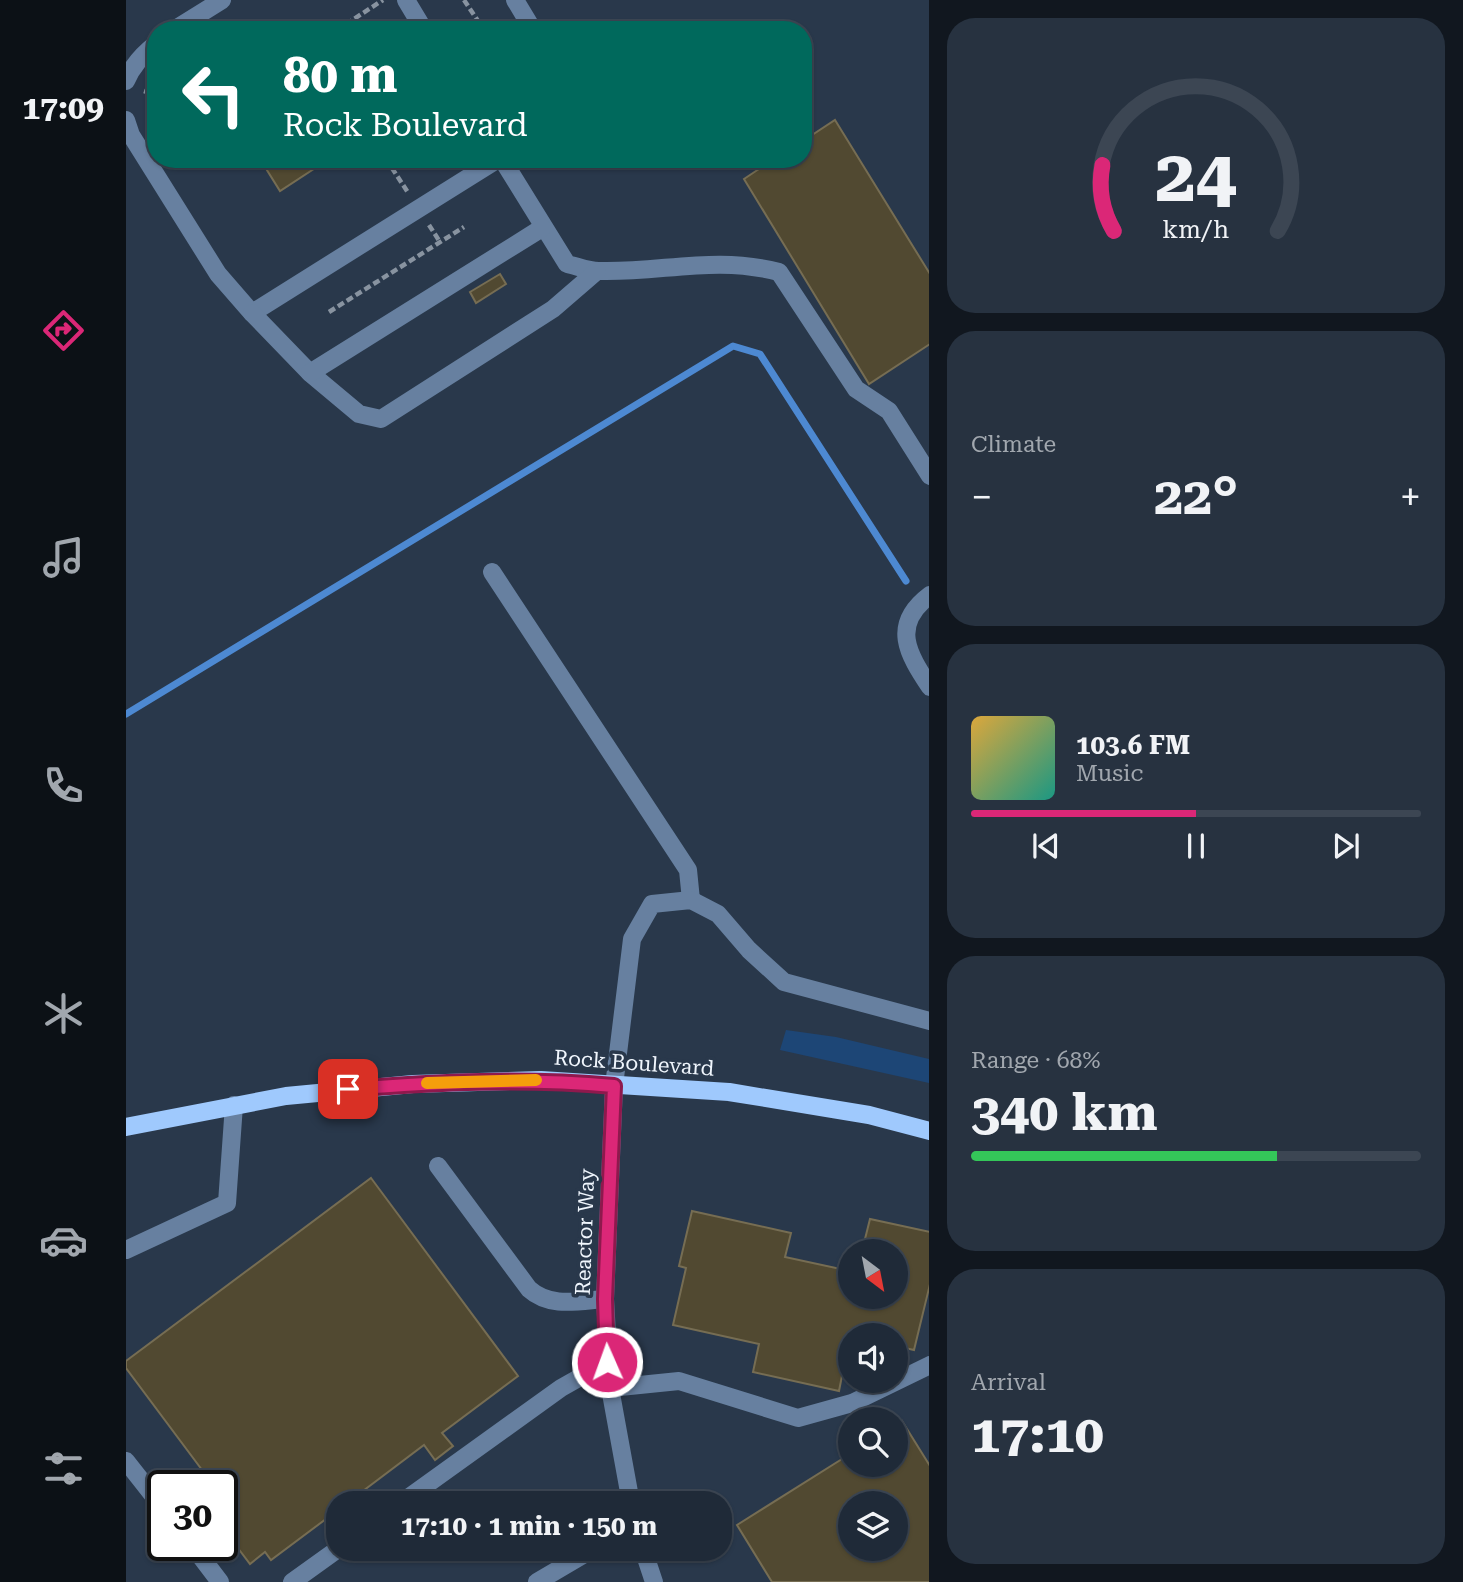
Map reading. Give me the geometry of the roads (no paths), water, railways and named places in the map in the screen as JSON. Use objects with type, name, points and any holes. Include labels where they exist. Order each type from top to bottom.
[{"type":"main road","name":"Rock Boulevard","points":[[126,1127],[234,1105],[348,1089],[478,1080],[541,1080],[614,1086],[671,1086],[798,1101],[929,1130]]},
{"type":"street","points":[[188,21],[222,0]]},
{"type":"street","points":[[406,0],[419,21]]},
{"type":"street","points":[[515,0],[528,21]]},
{"type":"street","points":[[126,81],[147,53]]},
{"type":"street","points":[[126,120],[131,135],[147,161]]},
{"type":"street","points":[[152,168],[218,274],[310,373],[359,414],[381,419],[553,309],[597,271]]},
{"type":"street","points":[[252,313],[486,168]]},
{"type":"street","points":[[505,168],[567,264],[597,271],[712,263],[760,267],[779,272],[856,389],[888,411],[929,476]]},
{"type":"street","points":[[310,373],[542,228]]},
{"type":"street","points":[[492,572],[688,870],[691,901],[718,914],[749,950],[784,982],[929,1021]]},
{"type":"street","points":[[929,595],[908,620],[905,639],[906,649],[929,687]]},
{"type":"street","name":"Reactor Way","points":[[629,1491],[607,1362],[605,1299],[614,1086],[632,939],[652,904],[691,901]]},
{"type":"street","points":[[126,1250],[227,1203],[234,1105]]},
{"type":"street","points":[[438,1166],[529,1289],[539,1298],[550,1302],[605,1299]]},
{"type":"street","points":[[418,1491],[561,1388],[607,1362]]},
{"type":"street","points":[[610,1388],[678,1381],[798,1418],[852,1403],[929,1365]]},
{"type":"street","points":[[126,1461],[147,1488]]},
{"type":"street","points":[[292,1582],[326,1558]]},
{"type":"street","points":[[204,1561],[220,1582]]},
{"type":"street","points":[[537,1582],[573,1561]]},
{"type":"street","points":[[647,1561],[654,1582]]},
{"type":"waterway","points":[[126,714],[733,346],[760,354],[906,581]]}]
